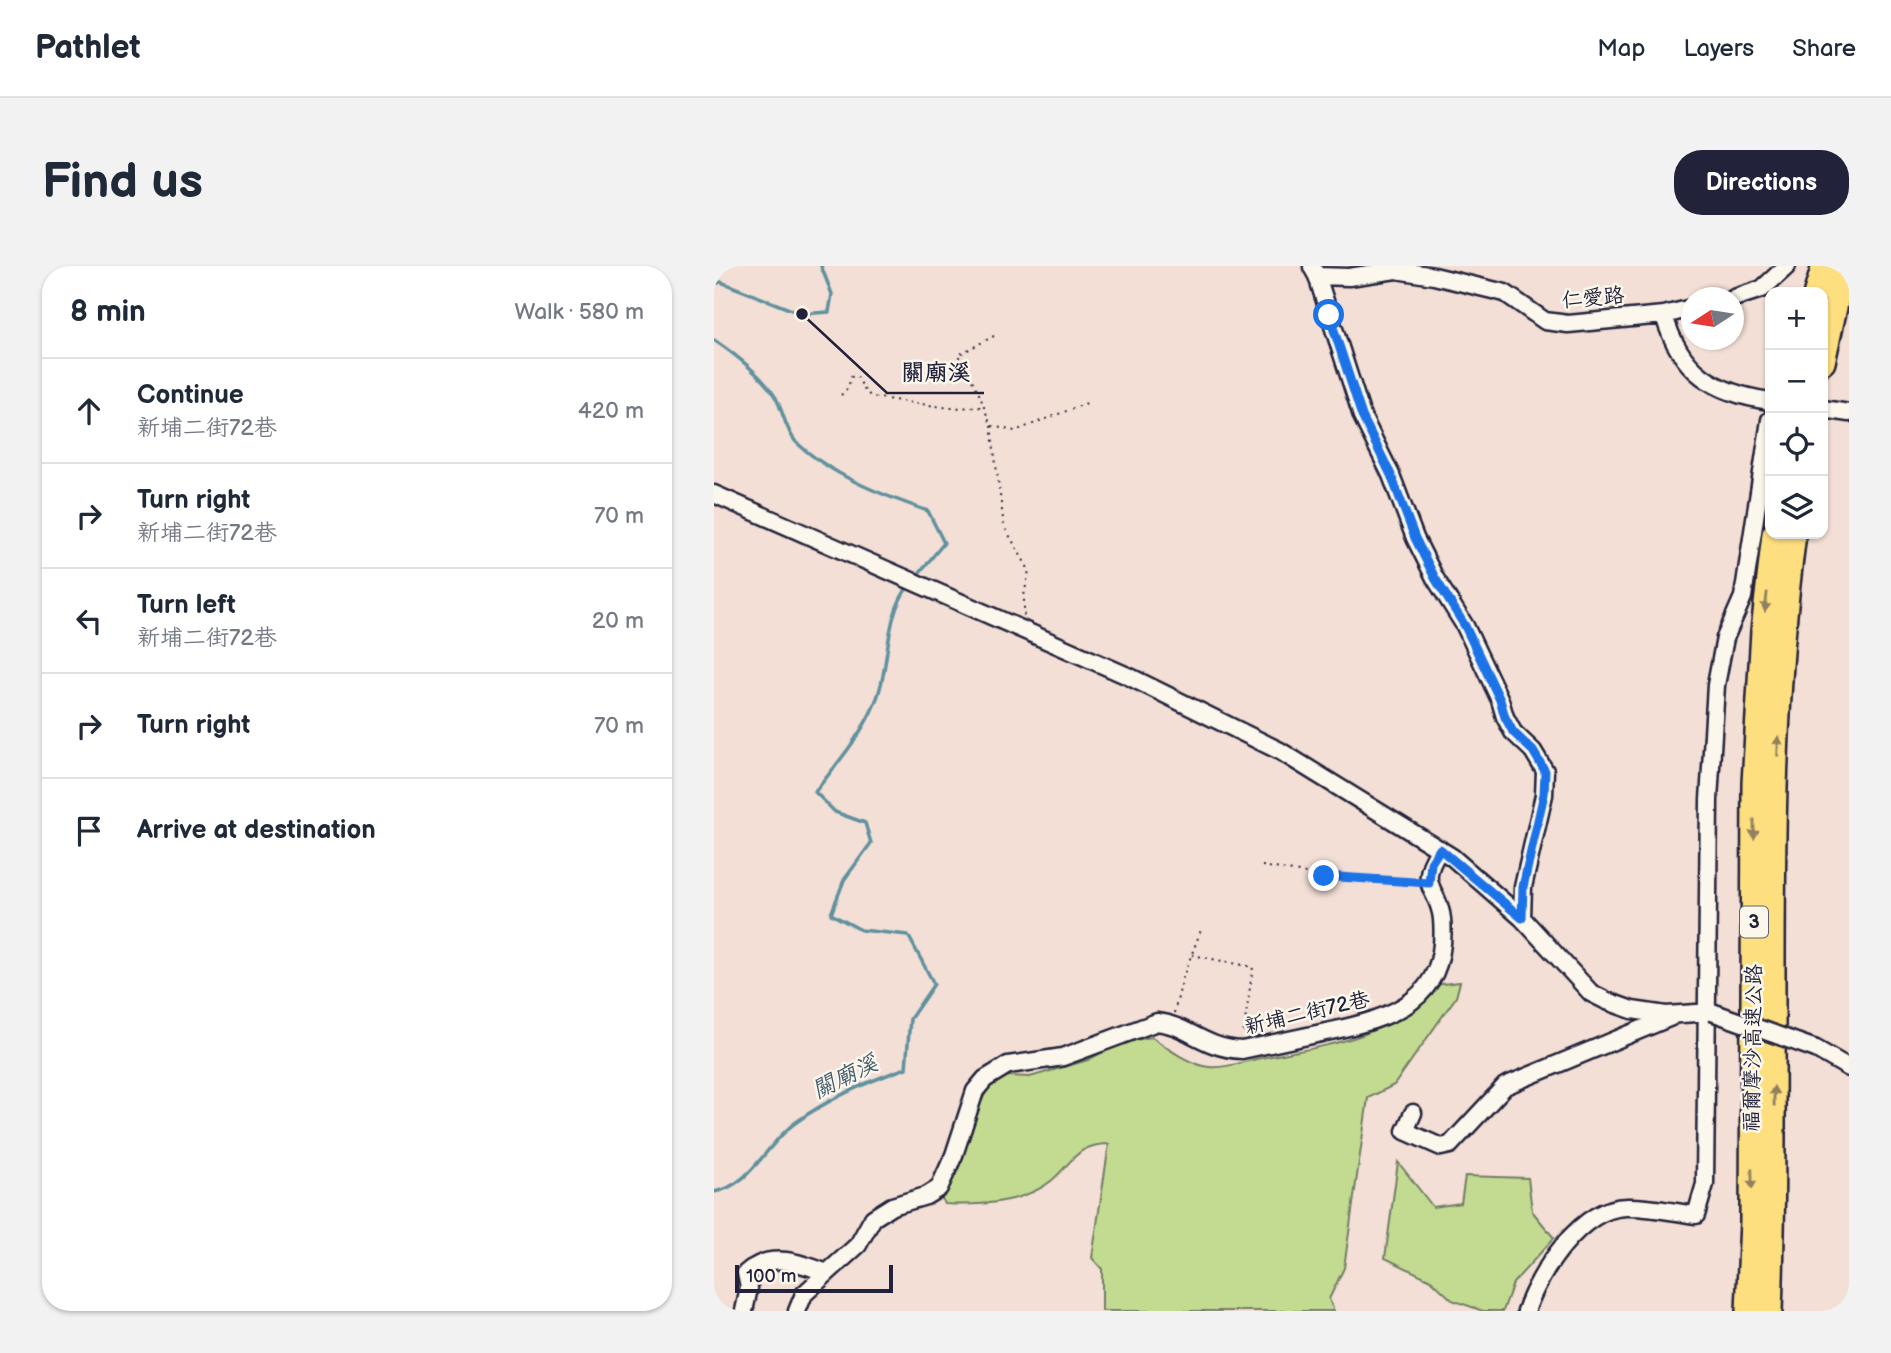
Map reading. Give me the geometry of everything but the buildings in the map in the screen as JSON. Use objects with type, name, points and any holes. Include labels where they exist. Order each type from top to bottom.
[{"type":"highway","points":[[1818,287],[1824,266]]},
{"type":"highway","points":[[1826,350],[1844,266]]},
{"type":"highway","name":"福爾摩沙高速公路","points":[[1748,1311],[1752,1221],[1754,783],[1763,631],[1773,539]]},
{"type":"highway","name":"福爾摩沙高速公路","points":[[1770,1311],[1775,1150],[1773,951],[1782,628],[1793,539]]},
{"type":"street","points":[[1744,295],[1762,289],[1783,274],[1787,266]]},
{"type":"street","name":"仁愛路","points":[[1314,271],[1349,276],[1396,270],[1434,276],[1506,293],[1545,321],[1568,324],[1664,315],[1681,311]]},
{"type":"street","points":[[1314,271],[1362,416],[1391,475],[1415,538],[1435,578],[1465,626],[1513,732],[1533,751],[1545,771],[1544,794],[1523,887],[1522,918]]},
{"type":"street","points":[[1664,315],[1670,335],[1697,373],[1721,390],[1765,400]]},
{"type":"street","points":[[1828,410],[1848,413]]},
{"type":"street","points":[[1526,1311],[1535,1284],[1577,1230],[1608,1209],[1626,1206],[1696,1215],[1705,1184],[1709,1012],[1709,800],[1716,685],[1725,638],[1743,597],[1765,453]]},
{"type":"street","points":[[714,494],[1130,677],[1280,751],[1440,849],[1522,918],[1591,993],[1632,1010],[1679,1014],[1709,1012],[1770,1030],[1816,1049],[1849,1068]]},
{"type":"street","points":[[714,504],[736,510]]},
{"type":"street","points":[[1429,883],[1431,863],[1440,849]]},
{"type":"street","name":"新埔二街72巷","points":[[1168,1023],[1220,1049],[1242,1050],[1376,1021],[1403,1009],[1428,986],[1437,969],[1441,908],[1429,889],[1429,883]]},
{"type":"street","points":[[1413,1113],[1405,1131],[1441,1147],[1450,1145],[1506,1086],[1679,1014]]},
{"type":"street","points":[[797,1311],[804,1294],[858,1245],[873,1218],[892,1206],[926,1196],[939,1188],[954,1155],[975,1091],[985,1079],[1008,1065],[1063,1057],[1132,1029],[1157,1022],[1168,1023]]},
{"type":"street","points":[[744,1311],[749,1288],[746,1273],[754,1266],[779,1260],[827,1273]]},
{"type":"path","points":[[994,337],[958,355],[984,407],[990,426],[1004,526],[1029,570],[1021,630]]},
{"type":"path","points":[[841,395],[848,388],[851,377],[857,376],[866,393],[873,397],[950,408],[984,407]]},
{"type":"path","points":[[990,426],[1015,431],[1087,403]]},
{"type":"path","points":[[1262,866],[1324,876],[1429,883]]},
{"type":"path","points":[[1168,1023],[1176,1011],[1201,930]]},
{"type":"path","points":[[1192,955],[1253,967],[1243,1039]]},
{"type":"green space","points":[[1460,982],[1456,997],[1394,1085],[1368,1098],[1344,1268],[1329,1299],[1334,1311],[1102,1311],[1102,1269],[1092,1258],[1109,1144],[1081,1151],[1051,1181],[1028,1194],[1000,1202],[958,1204],[945,1204],[941,1197],[955,1172],[970,1124],[990,1084],[1006,1076],[1030,1077],[1088,1060],[1119,1043],[1152,1037],[1194,1063],[1209,1067],[1228,1066],[1356,1037],[1397,1018],[1434,985]]},
{"type":"green space","points":[[1398,1162],[1433,1207],[1461,1203],[1465,1176],[1528,1178],[1532,1211],[1554,1238],[1513,1283],[1503,1311],[1483,1311],[1452,1300],[1431,1280],[1385,1258]]},
{"type":"waterway","name":"關廟溪","points":[[714,284],[721,282],[802,314],[829,312],[832,294],[821,266]]},
{"type":"waterway","name":"關廟溪","points":[[714,340],[764,381],[776,398],[796,442],[810,454],[841,475],[928,511],[944,543],[915,578]]},
{"type":"waterway","name":"關廟溪","points":[[714,1192],[738,1182],[785,1132],[808,1114],[848,1091],[906,1068],[910,1019],[934,984],[908,935],[861,930],[831,914],[844,880],[871,843],[865,823],[835,812],[815,792],[870,715],[880,689],[895,611],[910,584]]},
{"type":"place","name":"關廟溪","points":[[802,314]]},
{"type":"route","points":[[1324,876],[1429,883],[1431,863],[1440,849],[1522,918],[1523,887],[1544,794],[1545,771],[1533,751],[1513,732],[1465,626],[1435,578],[1415,538],[1391,475],[1362,416],[1329,315]]}]
